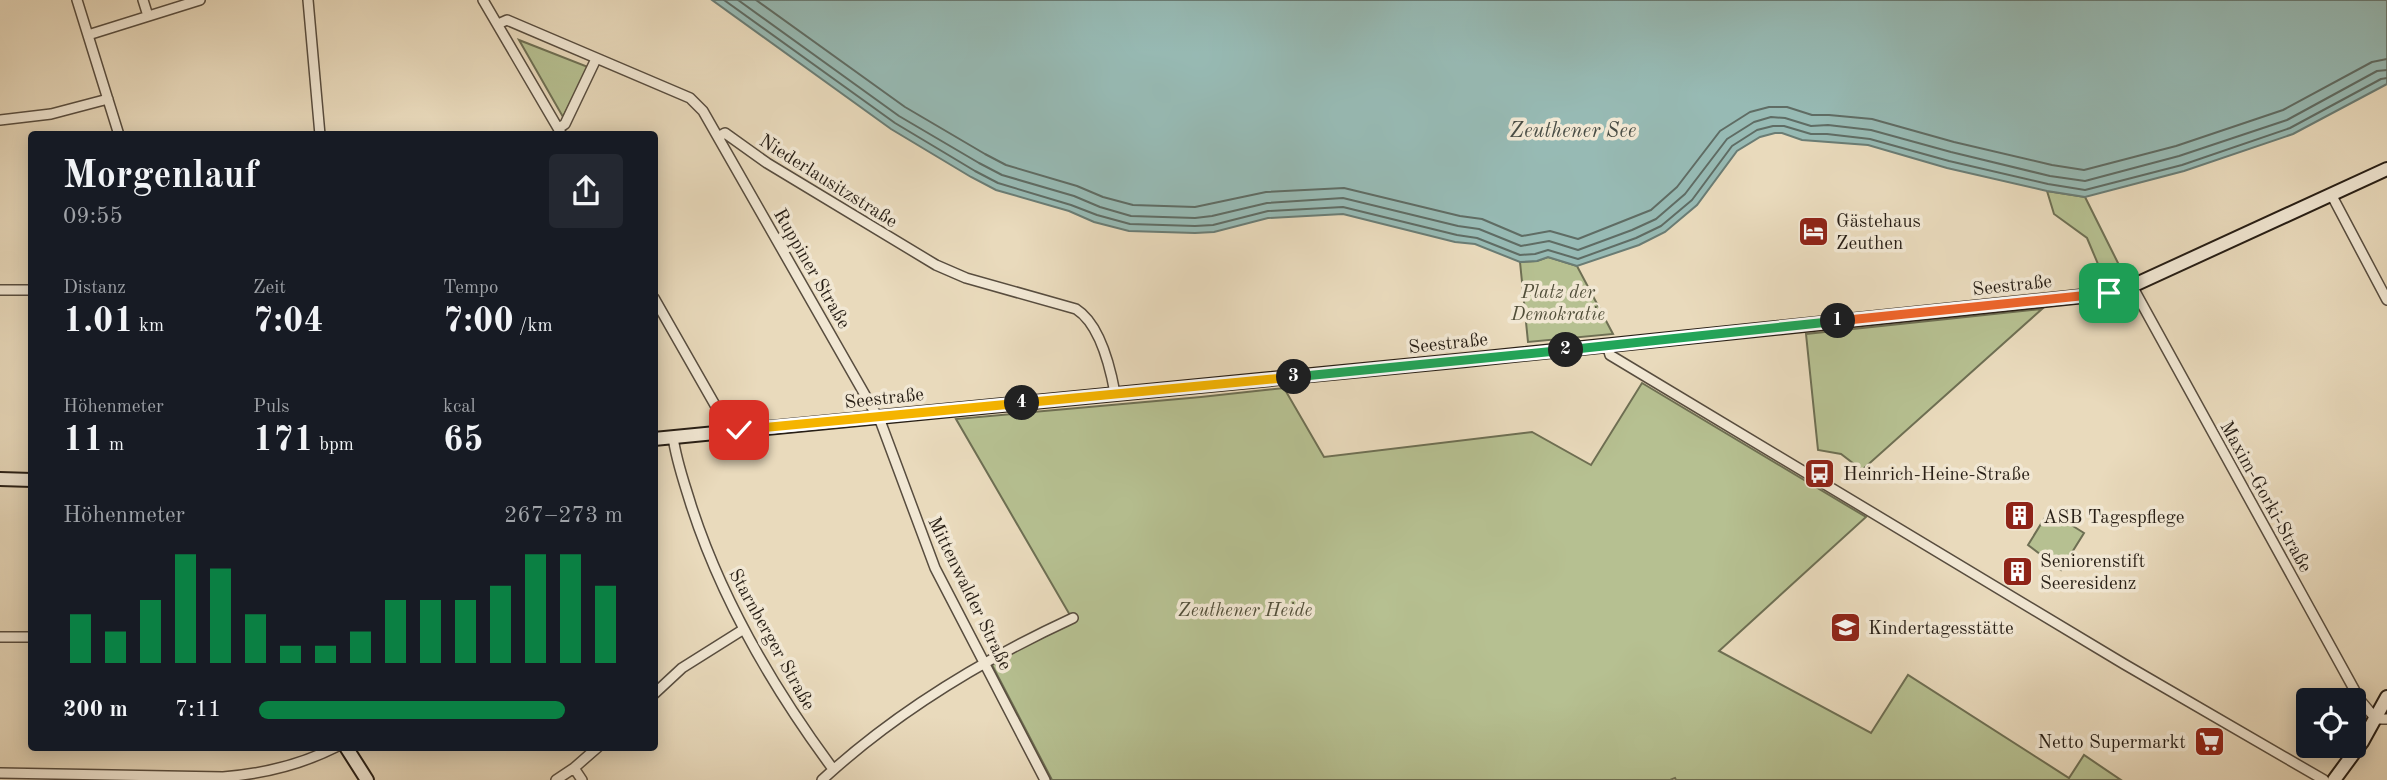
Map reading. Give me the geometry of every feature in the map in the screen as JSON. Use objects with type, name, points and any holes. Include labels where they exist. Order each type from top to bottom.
[{"type":"main road","name":"Seestraße","points":[[658,439],[2087,296],[2132,286],[2387,169]]},
{"type":"main road","points":[[0,479],[28,480]]},
{"type":"main road","points":[[2334,780],[2381,719],[2387,697]]},
{"type":"main road","points":[[349,751],[367,780]]},
{"type":"street","points":[[77,0],[118,131]]},
{"type":"street","points":[[143,0],[148,16]]},
{"type":"street","points":[[88,35],[200,0]]},
{"type":"street","points":[[308,0],[320,131]]},
{"type":"street","points":[[484,0],[559,131]]},
{"type":"street","points":[[498,24],[507,20],[690,98],[703,111],[718,136]]},
{"type":"street","points":[[561,131],[596,59]]},
{"type":"street","points":[[0,120],[51,114],[108,99]]},
{"type":"street","name":"Niederlausitzstraße","points":[[718,136],[725,133],[767,163],[954,274],[1076,309],[1086,316],[1107,359],[1115,393]]},
{"type":"street","name":"Ruppiner Straße","points":[[718,136],[877,417]]},
{"type":"street","points":[[2331,194],[2387,300]]},
{"type":"street","name":"Maxim-Gorki-Straße","points":[[2132,286],[2355,691],[2381,719]]},
{"type":"street","points":[[0,290],[28,290]]},
{"type":"street","points":[[658,305],[723,419],[726,432]]},
{"type":"street","points":[[1607,345],[1608,352],[1616,359],[2124,664],[2324,780]]},
{"type":"street","name":"Mittenwalder Straße","points":[[877,417],[935,568],[1045,780]]},
{"type":"street","name":"Starnberger Straße","points":[[673,437],[682,475],[706,546],[744,629],[783,698],[833,769]]},
{"type":"street","points":[[822,780],[917,704],[1016,644],[1073,618]]},
{"type":"street","points":[[658,690],[682,668],[744,629]]},
{"type":"street","points":[[0,637],[28,637]]},
{"type":"street","points":[[0,773],[223,777],[252,775],[288,766],[326,751]]},
{"type":"street","points":[[556,780],[593,751]]},
{"type":"street","points":[[574,768],[582,780]]},
{"type":"green space","points":[[519,40],[588,67],[563,117]]},
{"type":"green space","points":[[2047,191],[2085,197],[2125,277],[2106,283],[2087,238],[2054,214]]},
{"type":"green space","name":"Platz der Demokratie","points":[[1548,257],[1577,266],[1613,334],[1528,342],[1520,262]]},
{"type":"green space","points":[[2042,309],[1862,470],[1841,454],[1818,450],[1806,334]]},
{"type":"green space","name":"Zeuthener Heide","points":[[1642,383],[1866,517],[1719,651],[1871,733],[1908,675],[2069,778],[2084,755],[2121,780],[1052,780],[991,663],[1074,622],[956,419],[1284,388],[1324,457],[1532,432],[1591,465]]},
{"type":"green space","points":[[2049,511],[2084,533],[2061,570],[2028,545]]},
{"type":"water","name":"Zeuthener See","points":[[712,0],[2387,0],[2387,84],[2293,134],[2184,171],[2085,197],[1947,168],[1868,145],[1802,140],[1775,133],[1760,137],[1737,151],[1697,205],[1665,232],[1639,245],[1577,266],[1548,257],[1520,262],[1475,244],[1455,242],[1343,214],[1268,218],[1214,232],[1195,233],[1129,231],[1094,222],[1069,211],[996,190],[971,177],[891,129]]},
{"type":"place","name":"Gästehaus Zeuthen","points":[[1813,231]]},
{"type":"place","name":"Heinrich-Heine-Straße","points":[[1820,473]]},
{"type":"place","name":"ASB Tagespflege","points":[[2020,516]]},
{"type":"place","name":"Seniorenstift Seeresidenz","points":[[2017,571]]},
{"type":"place","name":"Kindertagesstätte","points":[[1845,627]]},
{"type":"place","name":"Netto Supermarkt","points":[[2209,741]]},
{"type":"route","points":[[739,430],[1466,360],[2109,293]]}]
